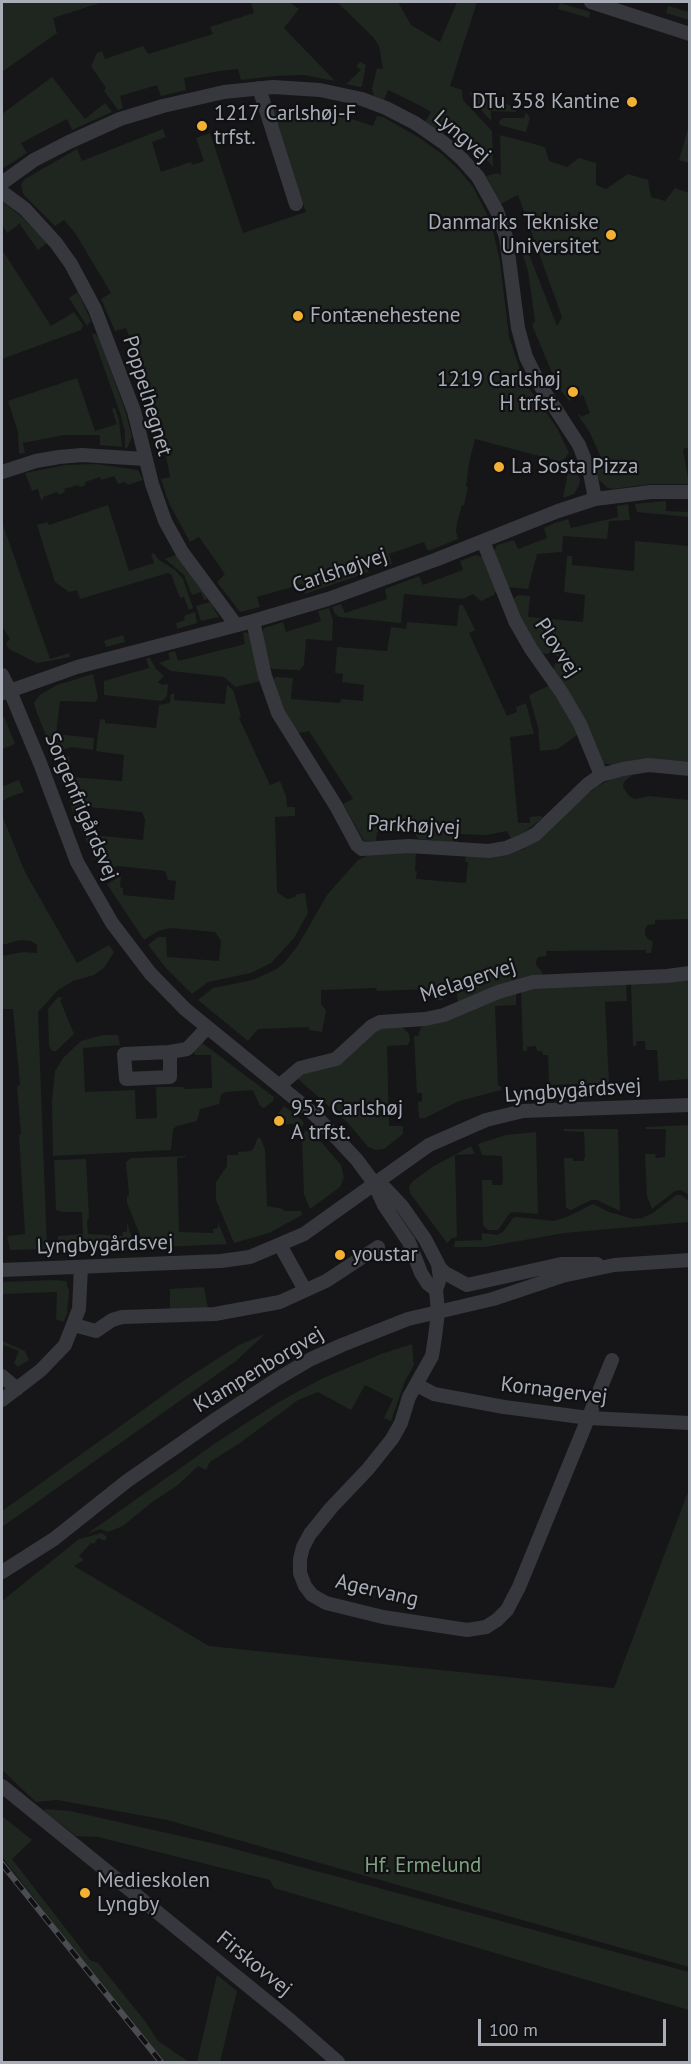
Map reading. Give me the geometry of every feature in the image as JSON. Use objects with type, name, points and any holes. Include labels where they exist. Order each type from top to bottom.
[{"type":"street","points":[[591,2],[690,34]]},
{"type":"street","points":[[259,88],[296,204]]},
{"type":"street","name":"Lyngvej","points":[[2,183],[34,160],[120,119],[224,92],[259,88],[320,90],[362,99],[415,123],[462,159],[478,177],[497,211],[506,237],[518,328],[526,357],[540,385],[579,445],[590,473],[595,499]]},
{"type":"street","name":"Poppelhegnet","points":[[2,192],[25,209],[56,243],[71,264],[104,328],[134,411],[145,459],[165,521],[182,552],[236,625]]},
{"type":"street","points":[[2,471],[36,461],[82,455],[145,459]]},
{"type":"street","name":"Carlshøjvej","points":[[6,692],[77,667],[254,621],[348,592],[595,499],[651,492],[690,492]]},
{"type":"street","name":"Plovvej","points":[[483,541],[515,621],[576,716],[601,775]]},
{"type":"street","name":"Parkhøjvej","points":[[254,621],[265,676],[278,713],[336,806],[357,845],[362,849],[410,846],[489,851],[506,848],[524,842],[536,834],[588,784],[601,775],[649,765],[690,769]]},
{"type":"street","name":"Sorgenfrigårdsvej","points":[[2,675],[6,692],[77,862],[117,932],[150,973],[207,1028],[315,1115],[357,1160],[374,1183],[384,1205],[414,1250],[421,1273],[428,1284],[436,1290]]},
{"type":"street","name":"Melagervej","points":[[280,1085],[300,1068],[336,1059],[372,1026],[380,1023],[444,1015],[498,993],[533,982],[690,973]]},
{"type":"street","points":[[170,1052],[187,1049],[207,1028]]},
{"type":"street","name":"Lyngbygårdsvej","points":[[2,1269],[233,1260],[280,1245],[304,1234],[429,1145],[467,1127],[511,1113],[690,1105]]},
{"type":"street","name":"Sorgenfrigårdsvej","points":[[374,1183],[386,1189],[402,1206],[425,1239],[439,1267]]},
{"type":"street","points":[[280,1245],[305,1290]]},
{"type":"street","points":[[74,1325],[96,1331],[112,1320],[122,1317],[214,1314],[280,1302],[326,1281],[378,1248]]},
{"type":"street","name":"Klampenborgvej","points":[[2,1572],[54,1539],[127,1481],[216,1419],[285,1374],[342,1345],[408,1319],[493,1299],[562,1276],[614,1265],[690,1260]]},
{"type":"street","points":[[439,1267],[466,1285],[561,1264],[614,1265]]},
{"type":"street","points":[[2,1400],[52,1361],[64,1345],[74,1325],[81,1298],[81,1267]]},
{"type":"street","points":[[436,1290],[439,1284],[439,1267]]},
{"type":"street","name":"Agervang","points":[[436,1290],[438,1312],[432,1356],[409,1397],[401,1422],[392,1439],[368,1469],[331,1508],[310,1534],[303,1547],[300,1573],[305,1586],[312,1595],[326,1602],[383,1617],[467,1630],[486,1627],[497,1620],[507,1610],[519,1587],[612,1360]]},
{"type":"street","points":[[2,1376],[17,1389]]},
{"type":"street","name":"Kornagervej","points":[[417,1385],[434,1394],[504,1407],[589,1418],[690,1423]]},
{"type":"street","name":"Klampenborgvej","points":[[2,1584],[39,1556],[54,1539]]},
{"type":"street","name":"Firskovvej","points":[[2,1786],[290,2020],[338,2062]]},
{"type":"green space","points":[[2,2],[103,2],[53,18],[57,33],[2,72]]},
{"type":"green space","points":[[251,2],[289,2],[299,9],[284,28],[335,81],[304,75],[241,80],[238,69],[219,71],[184,78],[186,90],[161,96],[157,85],[120,96],[123,108],[118,110],[104,91],[106,88],[91,66],[97,53],[102,51],[105,59],[143,46],[148,54],[213,34],[210,27],[254,13]]},
{"type":"green space","points":[[337,2],[398,2],[411,25],[440,42],[457,2],[477,2],[450,86],[462,90],[463,100],[492,131],[493,167],[478,149],[456,130],[458,127],[451,122],[443,134],[425,122],[431,112],[419,105],[388,90],[384,100],[374,96],[372,89],[377,68],[383,69],[379,46],[373,37]]},
{"type":"green space","points":[[560,3],[590,12],[589,18],[558,9]]},
{"type":"green space","points":[[668,6],[689,12],[689,20],[666,13]]},
{"type":"green space","points":[[360,62],[366,65],[362,86],[346,84],[361,70],[356,66]]},
{"type":"green space","points":[[52,77],[85,119],[105,103],[112,112],[72,130],[67,119],[21,143],[27,153],[2,169],[2,114]]},
{"type":"green space","points":[[469,92],[516,107],[516,112],[491,111],[491,121],[473,101]]},
{"type":"green space","points":[[271,109],[330,112],[373,126],[377,116],[383,117],[418,137],[442,154],[460,171],[473,187],[493,231],[500,261],[509,337],[519,367],[528,387],[557,428],[569,453],[562,462],[475,439],[469,463],[466,486],[468,487],[457,523],[458,539],[428,551],[424,542],[389,554],[392,564],[382,568],[379,559],[366,563],[369,572],[305,594],[302,584],[257,597],[260,607],[240,612],[217,582],[225,574],[199,537],[190,542],[169,503],[161,479],[170,477],[161,430],[149,432],[143,405],[153,402],[126,328],[115,331],[101,299],[111,293],[75,233],[64,220],[55,226],[23,194],[21,184],[25,179],[77,149],[82,161],[163,129],[166,137],[152,142],[161,172],[191,162],[192,165],[204,161],[196,138],[210,133],[243,233],[306,212]]},
{"type":"green space","points":[[526,112],[530,118],[526,132],[543,137],[500,125],[499,121],[503,118],[524,118]]},
{"type":"green space","points":[[689,125],[690,163],[679,160]]},
{"type":"green space","points":[[500,135],[545,147],[549,161],[567,167],[579,158],[596,163],[596,185],[606,189],[628,174],[648,180],[651,197],[665,201],[675,188],[689,193],[690,447],[683,449],[689,484],[651,484],[613,489],[608,488],[599,480],[595,471],[603,462],[590,433],[578,415],[580,414],[581,417],[590,413],[583,395],[578,397],[574,386],[568,388],[572,399],[569,401],[558,387],[532,325],[535,321],[528,271],[523,255],[528,252],[557,326],[562,317],[518,195],[501,204],[486,176],[498,173],[501,176]]},
{"type":"green space","points":[[2,201],[23,218],[47,243],[38,250],[19,223],[7,233],[2,225]]},
{"type":"green space","points":[[3,251],[51,326],[74,312],[83,325],[81,330],[2,359]]},
{"type":"green space","points":[[78,292],[91,321],[87,326],[69,298]]},
{"type":"green space","points":[[92,334],[96,334],[99,339],[125,410],[132,437],[127,448],[125,448],[125,431],[120,413]]},
{"type":"green space","points":[[77,378],[95,431],[117,424],[112,409],[115,408],[122,447],[100,445],[100,435],[64,435],[23,443],[25,453],[19,454],[18,432],[8,401]]},
{"type":"green space","points":[[570,461],[573,461],[580,480],[574,494],[563,498]]},
{"type":"green space","points":[[96,464],[138,470],[143,480],[128,485],[124,482],[118,484],[114,476],[101,480],[100,477],[85,482],[86,485],[64,489],[65,492],[59,495],[57,492],[41,500],[38,489],[32,491],[25,473],[65,465]]},
{"type":"green space","points":[[666,501],[666,511],[689,512],[689,517],[637,512],[635,504]]},
{"type":"green space","points":[[628,504],[630,520],[609,521],[607,539],[563,536],[562,552],[537,554],[528,589],[507,587],[494,551],[497,545],[514,540],[518,549],[547,538],[544,528],[555,523],[568,519],[571,528],[618,517],[617,506]]},
{"type":"green space","points":[[108,505],[129,571],[154,563],[151,554],[154,553],[159,560],[175,570],[183,579],[193,608],[189,610],[184,597],[180,598],[171,574],[168,573],[80,599],[77,590],[69,592],[55,582],[37,525],[47,522],[49,525]]},
{"type":"green space","points":[[3,525],[50,659],[69,653],[70,657],[37,663],[9,649],[6,643],[10,639],[2,626]]},
{"type":"green space","points":[[635,541],[689,546],[689,762],[643,759],[612,765],[603,763],[554,671],[558,658],[554,651],[547,654],[542,653],[530,640],[513,599],[518,595],[530,596],[528,617],[583,622],[585,595],[564,592],[567,556],[572,556],[572,565],[634,571]]},
{"type":"green space","points":[[176,555],[208,599],[204,600],[201,592],[192,595],[184,575],[165,559]]},
{"type":"green space","points":[[476,555],[482,557],[496,590],[494,595],[481,601],[473,594],[463,599],[404,594],[401,623],[339,617],[332,607],[341,604],[345,613],[387,599],[385,589],[419,576],[423,585],[463,570],[460,561]]},
{"type":"green space","points":[[210,602],[219,617],[201,621],[196,606]]},
{"type":"green space","points":[[459,605],[463,605],[475,630],[469,633],[507,716],[517,712],[516,707],[526,703],[534,734],[510,737],[518,823],[530,823],[530,817],[541,816],[542,818],[522,834],[511,839],[507,831],[487,835],[457,834],[458,843],[418,839],[413,831],[377,832],[376,841],[364,841],[343,804],[353,799],[309,731],[300,733],[295,731],[276,697],[273,680],[276,677],[293,678],[291,699],[340,703],[341,699],[363,701],[364,685],[342,682],[343,674],[335,673],[337,647],[387,651],[391,627],[406,629],[407,622],[457,626]]},
{"type":"green space","points":[[329,608],[333,621],[332,641],[306,639],[304,665],[300,670],[270,667],[262,635],[264,628],[283,622],[286,632],[321,621],[318,611]]},
{"type":"green space","points":[[195,612],[197,623],[177,629],[176,623],[185,620],[184,616]]},
{"type":"green space","points":[[246,632],[250,636],[261,681],[235,687],[224,677],[171,671],[159,663],[170,659],[168,653],[175,651],[178,661],[245,644],[243,633]]},
{"type":"green space","points":[[123,635],[125,642],[106,647],[104,641]]},
{"type":"green space","points":[[146,658],[150,658],[156,669],[164,676],[158,682],[162,685],[168,684],[167,696],[162,701],[104,695],[104,681],[149,668]]},
{"type":"green space","points":[[93,674],[98,697],[96,702],[60,701],[56,734],[94,738],[93,750],[71,747],[53,753],[34,703],[41,694],[57,685]]},
{"type":"green space","points":[[227,685],[233,690],[241,716],[239,718],[270,785],[280,781],[286,796],[287,807],[295,807],[295,816],[275,817],[277,892],[287,899],[305,893],[308,913],[294,938],[271,963],[251,973],[208,982],[192,994],[166,968],[148,945],[158,937],[166,937],[167,957],[219,961],[221,941],[215,932],[171,928],[158,931],[144,940],[107,884],[121,876],[120,887],[123,888],[123,895],[174,900],[176,881],[168,880],[165,871],[118,866],[108,869],[102,856],[94,859],[77,819],[90,815],[92,835],[143,840],[145,820],[142,812],[89,807],[73,812],[56,759],[69,756],[71,777],[122,781],[124,755],[96,751],[100,719],[105,720],[105,723],[156,728],[159,705],[170,703],[171,694],[174,694],[174,700],[225,704]]},
{"type":"green space","points":[[550,685],[573,721],[577,735],[558,749],[540,751],[538,727],[529,695]]},
{"type":"green space","points":[[2,715],[15,744],[2,749]]},
{"type":"green space","points":[[633,774],[624,782],[623,787],[629,796],[635,799],[649,796],[689,800],[689,919],[655,920],[655,924],[648,925],[645,934],[653,942],[651,953],[646,953],[646,950],[547,951],[546,956],[538,957],[536,961],[542,976],[458,1004],[456,984],[442,984],[443,1000],[434,1000],[434,993],[429,992],[428,989],[321,990],[321,1004],[326,1010],[322,1032],[309,1030],[309,1027],[258,1029],[248,1041],[198,1000],[213,988],[253,980],[283,964],[297,947],[327,895],[358,860],[371,854],[416,852],[416,879],[466,883],[468,862],[465,862],[466,856],[491,858],[524,849],[596,787],[615,777]]},
{"type":"green space","points":[[19,780],[24,792],[2,802],[2,783],[3,786]]},
{"type":"green space","points":[[2,815],[25,872],[77,963],[109,945],[114,952],[104,968],[94,975],[73,981],[58,990],[38,1012],[47,1249],[10,1250],[7,1236],[25,1234],[17,1086],[20,1085],[13,1009],[3,1009],[2,956],[23,952],[37,953],[37,945],[31,941],[21,940],[2,945]]},
{"type":"green space","points":[[689,978],[689,1079],[659,1081],[657,1050],[646,1050],[645,1041],[637,1041],[636,1046],[633,1046],[631,983]]},
{"type":"green space","points":[[626,982],[627,1001],[605,1002],[609,1083],[549,1085],[548,1055],[537,1051],[536,1046],[527,1047],[527,1051],[523,1051],[521,989]]},
{"type":"green space","points":[[516,992],[516,1005],[495,1006],[498,1086],[501,1086],[501,1090],[459,1101],[425,1118],[419,1118],[418,1102],[422,1101],[422,1093],[417,1093],[414,1036],[418,1036],[421,1027]]},
{"type":"green space","points":[[58,997],[63,998],[60,1000],[74,1034],[56,1051],[52,1051],[49,1046],[48,1009]]},
{"type":"green space","points":[[401,1026],[409,1034],[408,1045],[387,1046],[389,1126],[403,1126],[403,1134],[384,1149],[376,1150],[368,1147],[348,1123],[298,1079],[303,1072],[376,1029]]},
{"type":"green space","points":[[103,1035],[118,1035],[120,1045],[83,1048],[85,1092],[135,1090],[136,1119],[157,1118],[156,1087],[212,1088],[211,1055],[195,1055],[193,1051],[201,1042],[274,1097],[273,1101],[264,1108],[260,1106],[253,1090],[225,1092],[221,1095],[219,1104],[200,1109],[197,1121],[173,1129],[171,1150],[53,1156],[52,1102],[55,1071],[63,1058],[81,1041]]},
{"type":"green space","points":[[284,1106],[302,1120],[304,1124],[301,1127],[296,1129],[294,1124],[285,1124],[284,1118],[274,1119]]},
{"type":"green space","points":[[689,1125],[689,1195],[681,1190],[675,1191],[652,1209],[647,1196],[645,1154],[655,1154],[656,1158],[665,1157],[666,1129],[646,1129],[645,1127]]},
{"type":"green space","points":[[309,1128],[341,1165],[344,1178],[340,1187],[310,1209],[304,1194],[302,1139]]},
{"type":"green space","points":[[564,1129],[618,1129],[620,1211],[597,1200],[591,1200],[571,1210],[566,1208],[564,1158],[583,1161],[585,1157],[584,1132],[564,1131]]},
{"type":"green space","points":[[536,1132],[538,1214],[510,1213],[498,1230],[488,1230],[483,1225],[482,1180],[492,1180],[492,1185],[502,1185],[502,1156],[482,1155],[478,1144],[506,1135]]},
{"type":"green space","points":[[258,1137],[265,1150],[267,1206],[284,1211],[301,1211],[302,1215],[269,1233],[234,1243],[216,1200],[216,1182],[227,1166],[227,1155],[238,1155],[238,1152],[251,1151]]},
{"type":"green space","points":[[471,1146],[475,1154],[455,1155],[457,1237],[447,1243],[410,1193],[409,1186],[432,1167]]},
{"type":"green space","points":[[186,1156],[177,1158],[179,1232],[213,1233],[213,1229],[218,1228],[218,1222],[227,1244],[142,1248],[140,1235],[127,1203],[129,1195],[126,1162],[131,1158]]},
{"type":"green space","points":[[86,1159],[88,1234],[123,1236],[123,1232],[127,1232],[127,1223],[135,1248],[57,1250],[58,1236],[83,1234],[82,1212],[56,1210],[54,1160]]},
{"type":"green space","points":[[676,1195],[681,1195],[689,1201],[689,1222],[564,1233],[485,1247],[454,1247],[455,1241],[482,1240],[482,1233],[497,1235],[503,1232],[513,1218],[517,1217],[554,1221],[593,1204],[609,1212],[633,1219],[642,1218],[653,1213]]},
{"type":"green space","points":[[66,1281],[69,1291],[67,1314],[63,1322],[56,1319],[57,1292],[2,1294],[2,1282]]},
{"type":"green space","points":[[204,1287],[208,1308],[170,1309],[170,1289]]},
{"type":"green space","points":[[265,1334],[236,1361],[2,1527],[2,1511],[186,1379],[239,1345]]},
{"type":"green space","points":[[2,1341],[25,1351],[29,1360],[18,1367],[14,1363],[19,1351],[4,1345],[2,1351]]},
{"type":"green space","points":[[412,1344],[414,1365],[405,1381],[391,1421],[384,1418],[393,1399],[365,1385],[351,1410],[318,1392],[298,1400],[210,1462],[206,1470],[198,1466],[178,1485],[123,1526],[108,1532],[100,1529],[87,1534],[220,1440],[279,1402],[321,1379]]},
{"type":"green space","name":"Hf. Ermelund","points":[[689,1455],[689,1967],[167,1820],[57,1800],[36,1802],[2,1770],[2,1601],[79,1539],[102,1533],[107,1537],[105,1541],[98,1538],[94,1544],[91,1543],[79,1556],[84,1560],[74,1566],[209,1646],[614,1688],[688,1492]]},
{"type":"green space","points":[[45,1809],[70,1811],[224,1846],[689,1972],[689,2010],[274,1888],[270,1880],[98,1837],[76,1836],[44,1811]]},
{"type":"green space","points":[[2,1816],[32,1840],[12,1859],[90,1960],[98,1963],[145,2021],[158,2041],[189,2062],[165,2062],[2,1857]]},
{"type":"green space","points":[[217,1975],[237,1991],[220,2062],[197,2062]]},
{"type":"railway","points":[[2,1864],[161,2062]]},
{"type":"place","name":"DTu 358 Kantine","points":[[632,102]]},
{"type":"place","name":"1217 Carlshøj-F trfst.","points":[[202,126]]},
{"type":"place","name":"Danmarks Tekniske Universitet","points":[[611,235]]},
{"type":"place","name":"Fontænehestene","points":[[298,316]]},
{"type":"place","name":"1219 Carlshøj H trfst.","points":[[573,392]]},
{"type":"place","name":"La Sosta Pizza","points":[[499,467]]},
{"type":"place","name":"953 Carlshøj A trfst.","points":[[279,1121]]},
{"type":"place","name":"youstar","points":[[340,1255]]},
{"type":"place","name":"Medieskolen Lyngby","points":[[85,1893]]}]
